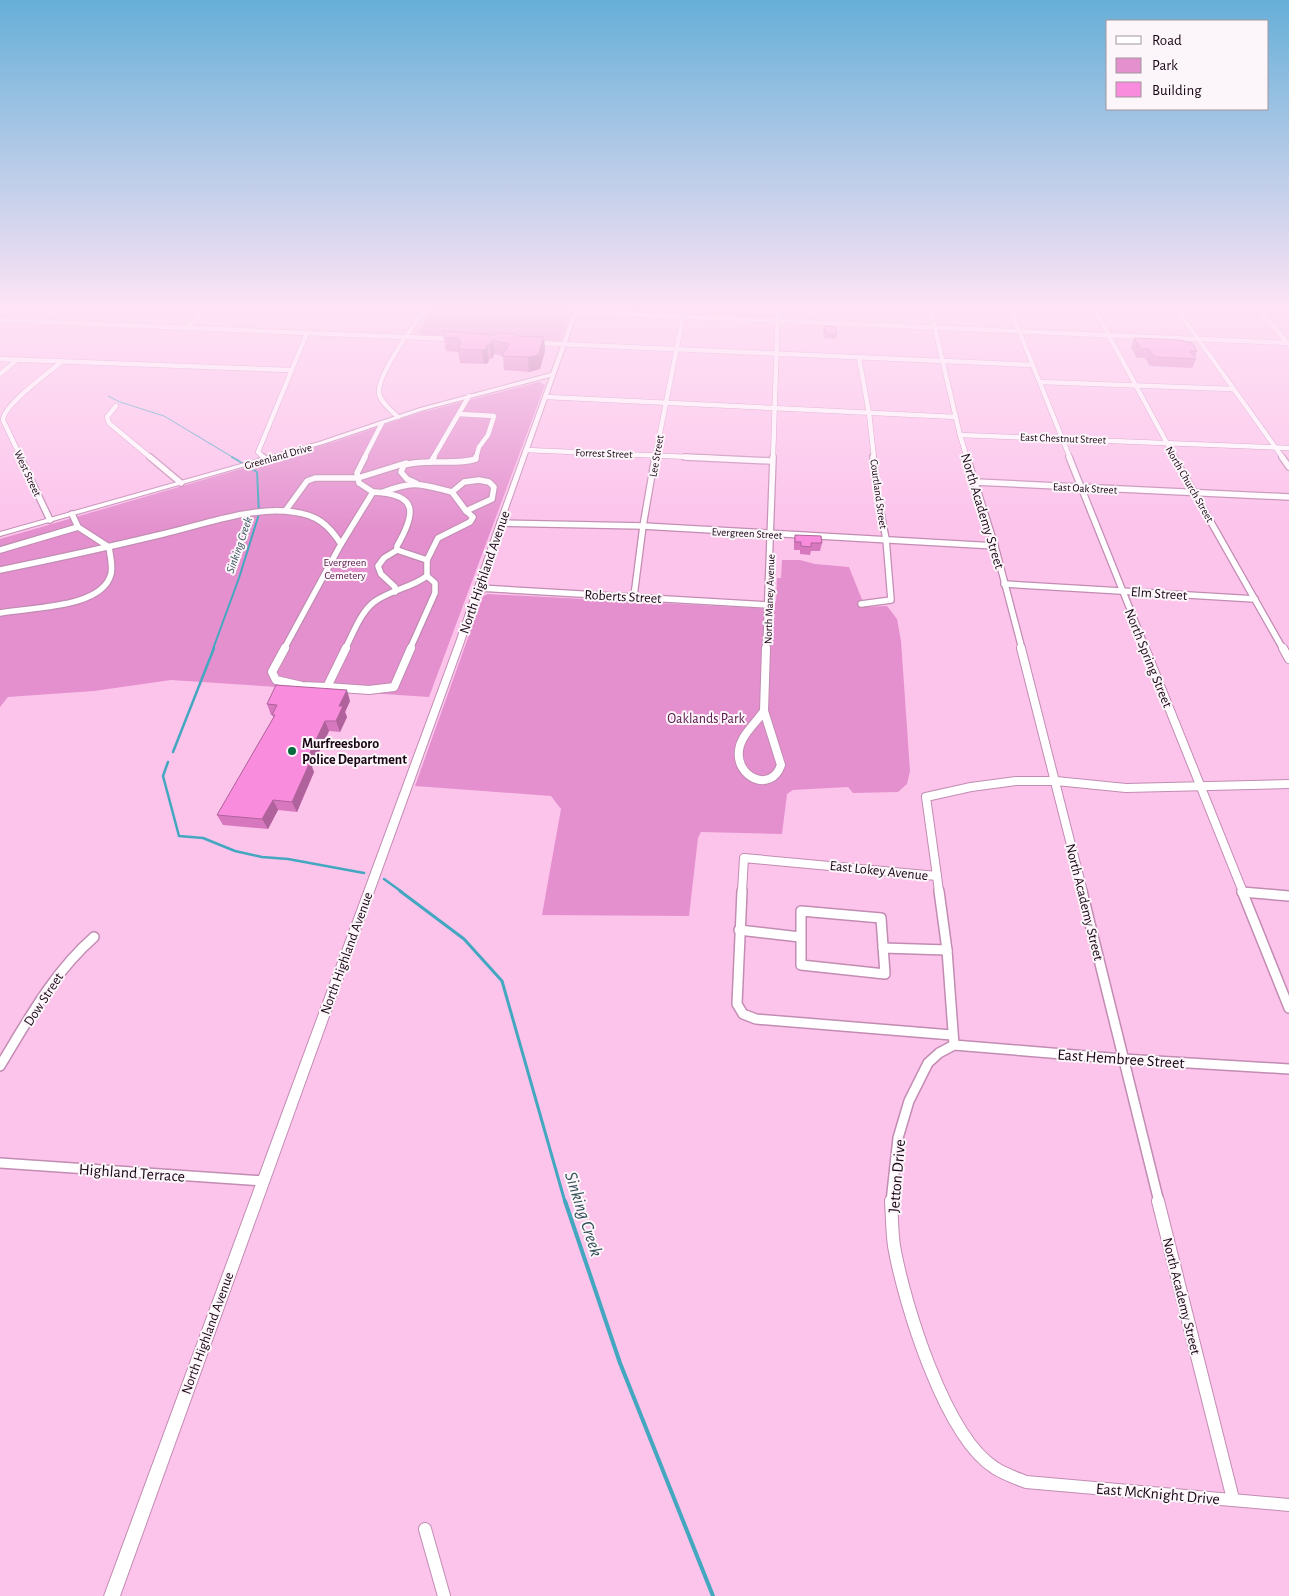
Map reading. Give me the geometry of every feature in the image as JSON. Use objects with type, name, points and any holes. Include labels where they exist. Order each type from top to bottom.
[{"type":"street","name":"West Street","points":[[37,382],[12,404],[3,415],[3,420],[50,520]]},
{"type":"street","points":[[265,459],[258,452],[285,382]]},
{"type":"street","points":[[381,382],[381,398],[398,417]]},
{"type":"street","name":"Greenland Drive","points":[[0,534],[251,464],[398,417],[521,382]]},
{"type":"street","name":"North Highland Avenue","points":[[112,1596],[551,382]]},
{"type":"street","name":"Lee Street","points":[[634,596],[643,526],[670,382]]},
{"type":"street","name":"North Maney Avenue","points":[[764,711],[772,534],[772,461],[776,408],[776,382]]},
{"type":"street","name":"Courtland Street","points":[[861,604],[891,600],[886,539],[877,492],[869,413],[863,382]]},
{"type":"street","name":"North Academy Street","points":[[948,382],[960,435],[995,546],[1056,781],[1233,1499]]},
{"type":"street","name":"North Spring Street","points":[[1041,382],[1121,590],[1289,1008]]},
{"type":"street","points":[[1052,382],[1233,389]]},
{"type":"street","name":"North Church Street","points":[[1134,382],[1166,443],[1289,659]]},
{"type":"street","points":[[1228,382],[1289,467]]},
{"type":"street","points":[[431,462],[469,396]]},
{"type":"street","points":[[547,397],[956,417]]},
{"type":"street","points":[[116,406],[107,417],[109,423],[181,483]]},
{"type":"street","points":[[286,510],[307,481],[316,478],[358,478],[396,465],[408,463],[467,463],[476,459],[479,447],[488,435],[494,416],[459,414]]},
{"type":"street","points":[[382,423],[357,473],[359,483],[373,492],[383,492],[400,498],[407,503],[411,510],[411,516],[397,546],[397,550]]},
{"type":"street","name":"East Chestnut Street","points":[[960,435],[1289,448]]},
{"type":"street","name":"Forrest Street","points":[[526,450],[772,461]]},
{"type":"street","points":[[406,481],[402,472],[404,465],[408,463]]},
{"type":"street","points":[[383,492],[406,481],[452,492],[465,511],[472,517],[470,522],[438,538],[427,560],[427,576]]},
{"type":"street","points":[[452,492],[457,485],[468,481],[489,482],[494,487],[492,499],[465,511]]},
{"type":"street","name":"East Oak Street","points":[[975,482],[1289,497]]},
{"type":"street","points":[[373,492],[341,544],[272,672],[276,680],[288,684],[364,690],[385,690],[394,687],[435,596],[436,588],[433,580],[427,576]]},
{"type":"street","points":[[0,570],[259,512],[286,510],[312,518],[328,526],[341,544]]},
{"type":"street","points":[[72,514],[78,527],[109,547]]},
{"type":"street","name":"Evergreen Street","points":[[500,523],[643,526],[995,546]]},
{"type":"street","points":[[0,550],[78,527]]},
{"type":"street","points":[[1,611],[80,601],[95,594],[107,585],[111,573],[109,547]]},
{"type":"street","points":[[397,550],[427,560]]},
{"type":"street","points":[[395,592],[395,587],[381,574],[378,566],[384,558],[397,550]]},
{"type":"street","points":[[327,687],[367,608],[386,594],[416,585],[427,576]]},
{"type":"street","name":"Elm Street","points":[[1004,584],[1255,599]]},
{"type":"street","name":"Roberts Street","points":[[478,588],[768,605]]},
{"type":"street","points":[[764,711],[781,765],[779,772],[775,776],[758,780],[746,774],[740,764],[739,753],[744,740],[764,711]]},
{"type":"street","name":"East Lokey Avenue","points":[[953,1040],[756,1019],[744,1014],[737,1004],[739,930],[744,858],[937,876],[926,797],[971,787],[1016,781],[1056,781],[1126,788],[1289,784]]},
{"type":"street","points":[[937,876],[947,950],[953,1040]]},
{"type":"street","points":[[1242,892],[1289,896]]},
{"type":"street","points":[[800,911],[881,918],[883,948],[885,974],[801,965],[800,911]]},
{"type":"street","points":[[739,930],[800,937]]},
{"type":"street","name":"Dow Street","points":[[0,1066],[51,984],[77,950],[94,937]]},
{"type":"street","points":[[883,948],[947,950]]},
{"type":"street","name":"East Hembree Street","points":[[953,1040],[1123,1059],[1289,1069]]},
{"type":"street","name":"Jetton Drive","points":[[953,1040],[928,1063],[909,1101],[900,1129],[891,1201],[894,1245],[908,1306],[929,1366],[949,1409],[972,1446],[994,1468],[1026,1482]]},
{"type":"street","name":"Highland Terrace","points":[[0,1163],[263,1181]]},
{"type":"street","name":"East McKnight Drive","points":[[1026,1482],[1289,1505]]},
{"type":"street","points":[[424,1529],[444,1596]]},
{"type":"green space","name":"Evergreen Cemetery","points":[[537,382],[545,385],[429,697],[171,680],[94,691],[8,697],[0,707],[0,539],[337,441],[419,413]]},
{"type":"green space","name":"Oaklands Park","points":[[782,560],[800,560],[815,564],[849,567],[865,607],[887,606],[897,619],[901,641],[910,771],[907,784],[898,792],[853,793],[848,787],[793,790],[787,794],[782,834],[701,832],[698,838],[689,916],[542,915],[561,809],[551,796],[415,786],[483,596],[488,594],[772,609],[776,601],[777,578],[781,578]]},
{"type":"building","points":[[795,535],[821,536],[822,543],[811,543],[811,547],[801,546],[801,542],[795,542]]},
{"type":"building","name":"Murfreesboro Police Department","points":[[276,685],[347,690],[339,706],[343,706],[336,721],[325,721],[306,761],[310,762],[292,802],[273,800],[262,819],[217,815],[275,715],[272,715],[277,705],[267,704]]},
{"type":"waterway","name":"Sinking Creek","points":[[108,396],[120,402],[164,416],[234,458]]},
{"type":"waterway","name":"Sinking Creek","points":[[213,649],[239,578],[259,514],[257,472],[232,457]]},
{"type":"waterway","name":"Sinking Creek","points":[[173,752],[214,648]]},
{"type":"waterway","name":"Sinking Creek","points":[[168,762],[163,776],[179,836],[203,838],[235,851],[262,857],[288,859],[364,873]]},
{"type":"waterway","name":"Sinking Creek","points":[[384,879],[402,892]]},
{"type":"waterway","name":"Sinking Creek","points":[[400,891],[464,939],[502,981],[565,1202]]},
{"type":"waterway","name":"Sinking Creek","points":[[565,1201],[620,1363],[713,1596]]},
{"type":"place","name":"Murfreesboro Police Department","points":[[292,751]]}]
